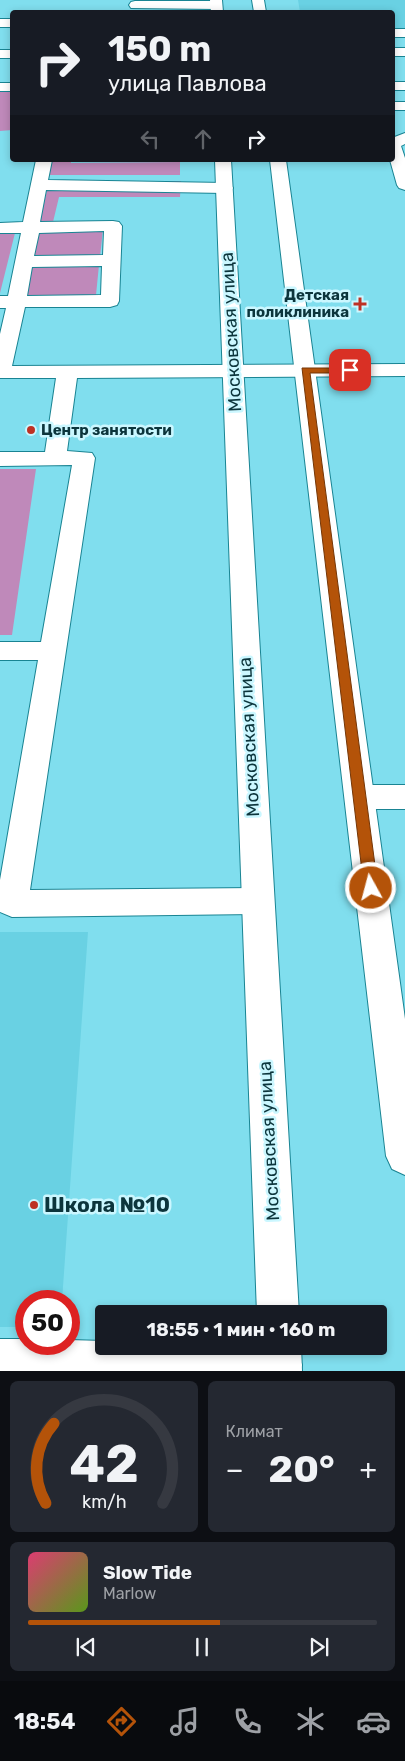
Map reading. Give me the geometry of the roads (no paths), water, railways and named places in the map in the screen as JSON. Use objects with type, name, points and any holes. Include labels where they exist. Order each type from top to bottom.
[{"type":"main road","points":[[135,6],[216,6]]},
{"type":"main road","points":[[395,151],[405,185]]},
{"type":"main road","points":[[44,162],[24,262],[8,302],[0,372],[405,370]]},
{"type":"main road","name":"Московская улица","points":[[224,162],[257,901],[278,1305]]},
{"type":"main road","points":[[278,162],[405,1156]]},
{"type":"main road","points":[[40,186],[225,188]]},
{"type":"main road","points":[[0,228],[113,226],[110,301],[8,302]]},
{"type":"main road","points":[[24,262],[112,260]]},
{"type":"main road","points":[[55,458],[67,372]]},
{"type":"main road","points":[[0,459],[84,458],[12,904],[257,901]]},
{"type":"main road","points":[[0,651],[52,651]]},
{"type":"main road","points":[[360,797],[405,797]]},
{"type":"main road","points":[[0,1360],[280,1361]]},
{"type":"place","name":"Детская поликлиника","points":[[360,304]]},
{"type":"place","name":"Центр занятости","points":[[31,430]]},
{"type":"place","name":"Школа №10","points":[[34,1205]]}]
